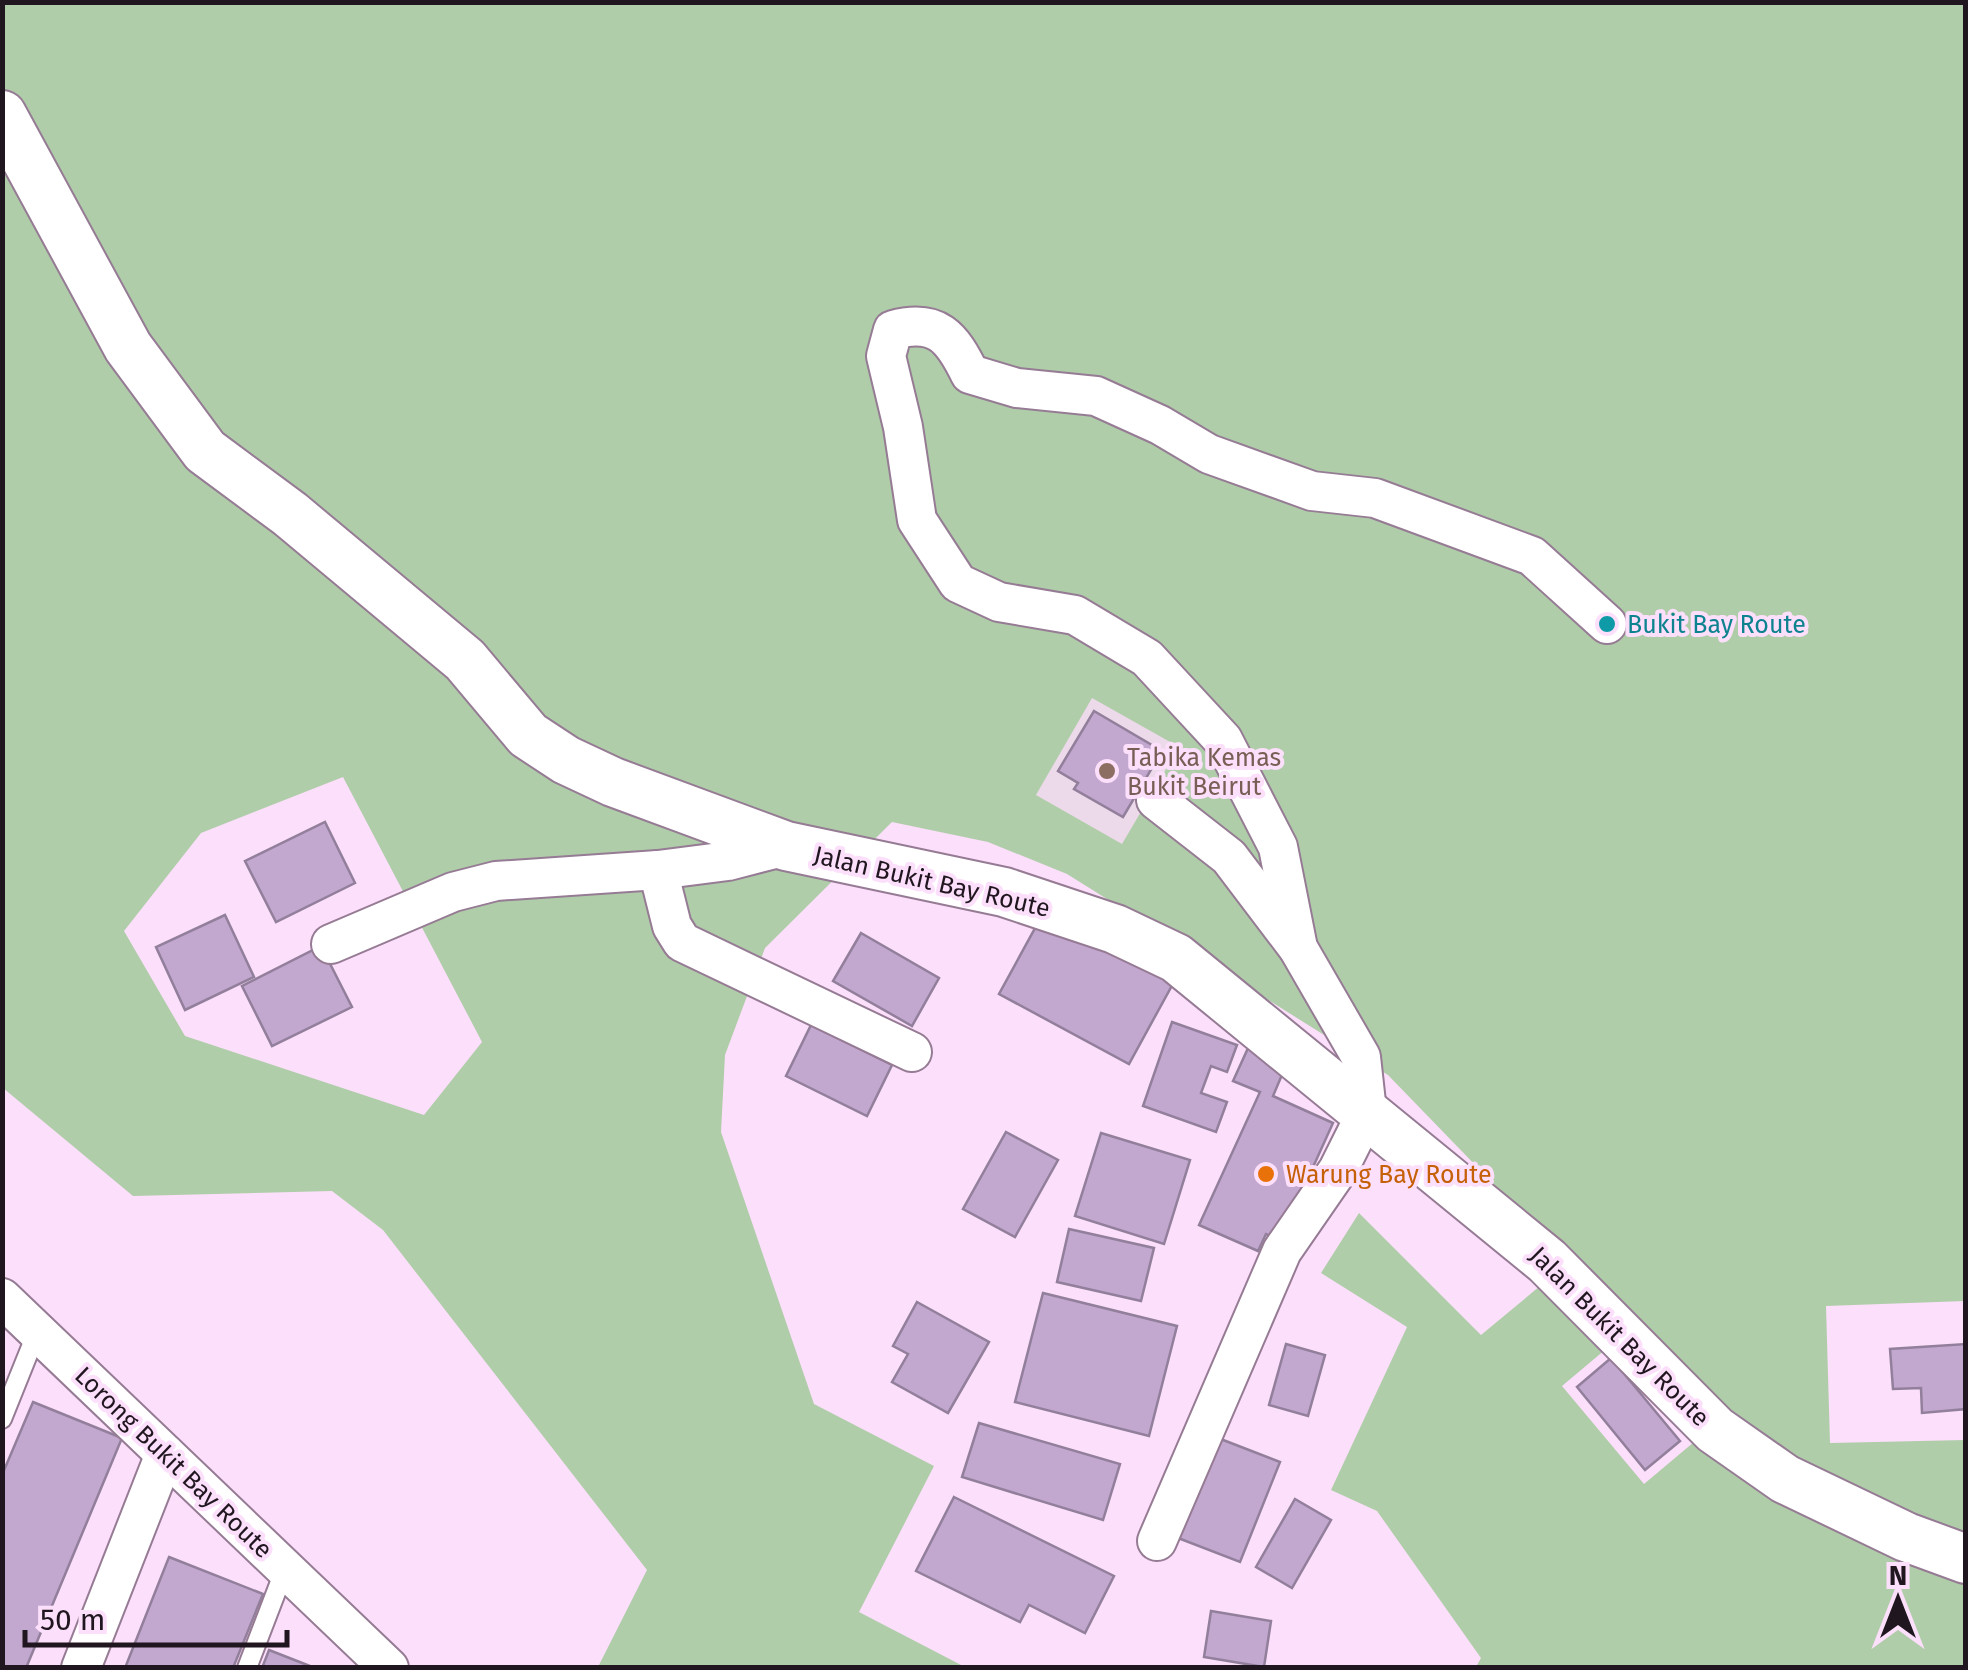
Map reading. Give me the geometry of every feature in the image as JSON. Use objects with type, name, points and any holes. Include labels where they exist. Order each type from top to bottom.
[{"type":"street","name":"Jalan Bukit Bay Route","points":[[2,114],[128,347],[205,451],[290,514],[465,660],[528,735],[566,760],[613,782],[786,846],[1004,892],[1115,928],[1176,958],[1547,1260],[1715,1430],[1785,1479],[1906,1537],[1966,1559]]},
{"type":"street","points":[[1298,948],[1278,847],[1224,740],[1147,658],[1076,615],[999,602],[958,582],[917,520],[903,427],[886,356],[893,330],[918,324],[954,340],[970,374],[1018,388],[1096,396],[1160,425],[1209,454],[1312,490],[1375,498],[1532,556],[1607,624]]},
{"type":"street","points":[[1156,800],[1229,857],[1298,948],[1362,1057],[1367,1112],[1338,1170],[1282,1251],[1157,1541]]},
{"type":"street","points":[[331,944],[453,892],[496,882],[658,870],[728,861],[786,846]]},
{"type":"street","points":[[658,870],[672,926],[682,942],[912,1052]]},
{"type":"street","name":"Lorong Bukit Bay Route","points":[[2,1298],[388,1668]]},
{"type":"street","points":[[81,1668],[165,1454]]},
{"type":"lane","points":[[2,1419],[37,1332]]},
{"type":"lane","points":[[247,1668],[286,1569]]},
{"type":"shaded area","name":"Tabika Kemas Bukit Beirut","points":[[1092,697],[1179,747],[1122,845],[1036,795]]},
{"type":"green space","points":[[2,3],[1965,3],[1965,1301],[1826,1306],[1830,1443],[1965,1440],[1965,1667],[1476,1667],[1481,1658],[1377,1511],[1331,1490],[1407,1327],[1321,1273],[1359,1213],[1481,1335],[1569,1262],[1388,1075],[1067,874],[988,842],[892,822],[765,948],[725,1055],[721,1132],[814,1404],[934,1466],[859,1612],[965,1667],[598,1667],[647,1570],[383,1230],[332,1191],[133,1196],[3,1088]],"holes":[[[1092,698],[1179,747],[1122,844],[1036,795]],[[343,777],[482,1042],[424,1115],[185,1036],[124,931],[201,833]],[[1612,1344],[1694,1442],[1644,1484],[1562,1386]]]},
{"type":"building","points":[[1094,711],[1162,751],[1123,817],[1074,789],[1078,783],[1058,771]]},
{"type":"building","points":[[325,822],[355,883],[276,922],[245,861]]},
{"type":"building","points":[[1045,910],[1175,980],[1129,1064],[999,994]]},
{"type":"building","points":[[225,915],[254,977],[185,1010],[156,947]]},
{"type":"building","points":[[861,933],[939,978],[912,1026],[833,981]]},
{"type":"building","points":[[321,946],[352,1007],[272,1046],[242,986]]},
{"type":"building","points":[[1172,1022],[1237,1045],[1227,1072],[1211,1066],[1201,1093],[1227,1102],[1216,1132],[1143,1106]]},
{"type":"building","points":[[811,1025],[892,1065],[867,1116],[786,1076]]},
{"type":"building","name":"Warung Bay Route","points":[[1249,1046],[1287,1063],[1273,1096],[1333,1123],[1280,1240],[1266,1234],[1258,1251],[1199,1225],[1260,1092],[1233,1081]]},
{"type":"building","points":[[1006,1132],[1058,1160],[1015,1237],[963,1209]]},
{"type":"building","points":[[1101,1133],[1190,1160],[1164,1244],[1075,1216]]},
{"type":"building","points":[[1069,1229],[1154,1248],[1141,1301],[1057,1282]]},
{"type":"building","points":[[1043,1293],[1177,1326],[1149,1436],[1015,1402]]},
{"type":"building","points":[[917,1302],[989,1342],[948,1413],[892,1382],[908,1354],[893,1346]]},
{"type":"building","points":[[1286,1344],[1325,1355],[1308,1416],[1269,1405]]},
{"type":"building","points":[[1966,1344],[1966,1409],[1922,1413],[1921,1388],[1893,1389],[1890,1349]]},
{"type":"building","points":[[1611,1358],[1680,1441],[1645,1470],[1577,1387]]},
{"type":"building","points":[[33,1402],[122,1438],[26,1668],[2,1668],[2,1475]]},
{"type":"building","points":[[979,1423],[1120,1464],[1103,1520],[962,1477]]},
{"type":"building","points":[[1218,1438],[1280,1462],[1240,1562],[1178,1538]]},
{"type":"building","points":[[954,1497],[1114,1576],[1085,1633],[1029,1605],[1020,1622],[916,1571]]},
{"type":"building","points":[[1295,1499],[1331,1520],[1292,1588],[1256,1567]]},
{"type":"building","points":[[169,1557],[263,1594],[233,1668],[125,1668]]},
{"type":"building","points":[[1211,1611],[1271,1621],[1264,1667],[1204,1657]]},
{"type":"building","points":[[269,1650],[315,1668],[262,1668]]},
{"type":"place","name":"Bukit Bay Route","points":[[1607,624]]},
{"type":"place","name":"Tabika Kemas Bukit Beirut","points":[[1107,771]]},
{"type":"place","name":"Warung Bay Route","points":[[1266,1174]]}]
